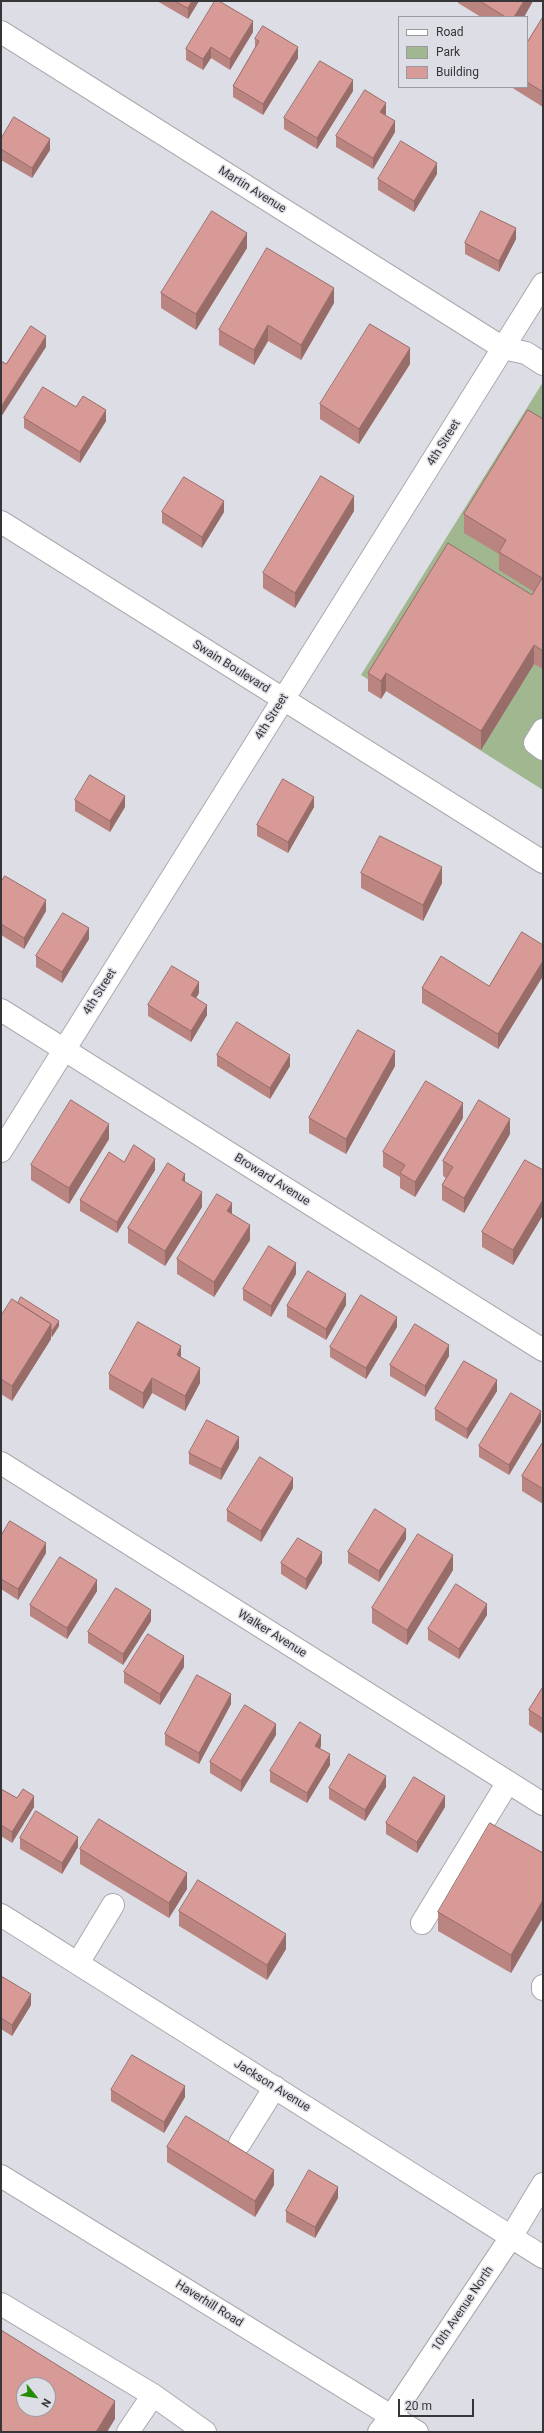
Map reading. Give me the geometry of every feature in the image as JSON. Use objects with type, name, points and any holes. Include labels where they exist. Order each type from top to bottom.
[{"type":"street","name":"Martin Avenue","points":[[1,32],[503,348],[526,353],[543,364]]},
{"type":"street","name":"4th Street","points":[[1,1151],[543,284]]},
{"type":"street","name":"Swain Boulevard","points":[[1,522],[543,862]]},
{"type":"street","points":[[543,730],[535,743],[543,749]]},
{"type":"street","name":"Broward Avenue","points":[[1,1010],[543,1350]]},
{"type":"street","name":"Walker Avenue","points":[[1,1463],[543,1804]]},
{"type":"street","points":[[422,1923],[508,1782]]},
{"type":"street","points":[[78,1963],[113,1905]]},
{"type":"street","name":"Jackson Avenue","points":[[1,1915],[543,2257]]},
{"type":"street","points":[[240,2143],[275,2087]]},
{"type":"street","name":"Haverhill Road","points":[[1,2176],[385,2424],[417,2432]]},
{"type":"street","name":"10th Avenue North","points":[[385,2424],[511,2237],[543,2184]]},
{"type":"street","points":[[1,2304],[153,2396],[205,2432]]},
{"type":"street","points":[[128,2432],[153,2396]]},
{"type":"green space","points":[[543,382],[543,790],[361,675]]},
{"type":"building","points":[[175,1],[192,1],[188,8]]},
{"type":"building","points":[[215,1],[219,1],[253,21],[230,59],[211,47],[203,59],[186,49]]},
{"type":"building","points":[[480,1],[524,1],[515,16],[504,16]]},
{"type":"building","points":[[543,17],[543,92],[528,83],[528,41]]},
{"type":"building","points":[[263,26],[298,47],[263,104],[233,86],[259,41],[255,39]]},
{"type":"building","points":[[320,61],[353,80],[317,138],[284,118]]},
{"type":"building","points":[[365,90],[386,103],[380,112],[395,121],[373,158],[336,136]]},
{"type":"building","points":[[14,117],[50,139],[32,168],[1,149],[1,139]]},
{"type":"building","points":[[401,141],[437,163],[414,201],[378,179]]},
{"type":"building","points":[[212,211],[247,233],[196,314],[161,293]]},
{"type":"building","points":[[481,211],[516,228],[499,261],[465,243]]},
{"type":"building","points":[[267,248],[334,288],[301,345],[268,325],[254,350],[219,330]]},
{"type":"building","points":[[370,324],[410,348],[359,429],[320,404]]},
{"type":"building","points":[[31,326],[46,336],[1,407],[1,361],[6,364]]},
{"type":"building","points":[[43,387],[76,407],[83,396],[106,410],[80,452],[24,418]]},
{"type":"building","points":[[528,410],[543,419],[543,651],[534,645],[481,731],[386,673],[381,681],[368,673],[448,543],[532,595],[542,578],[499,552],[506,540],[464,514]]},
{"type":"building","points":[[321,476],[354,496],[295,593],[263,573]]},
{"type":"building","points":[[184,477],[224,501],[202,537],[162,512]]},
{"type":"building","points":[[90,775],[125,796],[110,821],[75,800]]},
{"type":"building","points":[[283,779],[314,797],[288,842],[257,825]]},
{"type":"building","points":[[380,836],[442,867],[423,905],[361,873]]},
{"type":"building","points":[[5,876],[46,900],[24,938],[1,924],[1,882]]},
{"type":"building","points":[[63,913],[89,928],[62,972],[36,956]]},
{"type":"building","points":[[522,932],[543,945],[543,961],[498,1034],[422,988],[441,956],[489,986]]},
{"type":"building","points":[[172,966],[199,982],[191,995],[207,1005],[191,1031],[148,1005]]},
{"type":"building","points":[[237,1022],[290,1055],[270,1088],[217,1055]]},
{"type":"building","points":[[358,1030],[395,1051],[346,1139],[309,1118]]},
{"type":"building","points":[[426,1081],[463,1103],[415,1182],[400,1173],[405,1165],[383,1152]]},
{"type":"building","points":[[71,1100],[109,1124],[69,1188],[31,1165]]},
{"type":"building","points":[[479,1100],[510,1119],[464,1198],[442,1185],[453,1167],[443,1161]]},
{"type":"building","points":[[134,1145],[155,1159],[117,1222],[80,1200],[109,1152],[124,1162]]},
{"type":"building","points":[[525,1160],[543,1170],[543,1200],[513,1250],[482,1232]]},
{"type":"building","points":[[168,1163],[185,1174],[182,1180],[202,1192],[165,1251],[128,1228]]},
{"type":"building","points":[[217,1194],[232,1203],[227,1211],[250,1225],[214,1282],[177,1259]]},
{"type":"building","points":[[269,1246],[296,1263],[271,1306],[243,1289]]},
{"type":"building","points":[[308,1271],[346,1294],[326,1329],[287,1306]]},
{"type":"building","points":[[361,1295],[397,1317],[366,1368],[330,1347]]},
{"type":"building","points":[[21,1297],[59,1321],[52,1331],[51,1324],[18,1303]]},
{"type":"building","points":[[12,1299],[51,1324],[12,1386],[1,1379],[1,1316]]},
{"type":"building","points":[[138,1322],[181,1346],[177,1355],[200,1368],[185,1396],[152,1378],[143,1393],[109,1374]]},
{"type":"building","points":[[415,1324],[449,1345],[425,1386],[390,1365]]},
{"type":"building","points":[[464,1361],[497,1380],[467,1429],[435,1409]]},
{"type":"building","points":[[511,1393],[541,1411],[509,1465],[479,1446]]},
{"type":"building","points":[[207,1420],[239,1437],[221,1469],[189,1453]]},
{"type":"building","points":[[543,1442],[543,1489],[522,1476]]},
{"type":"building","points":[[260,1457],[293,1478],[261,1531],[227,1510]]},
{"type":"building","points":[[375,1509],[406,1529],[379,1571],[348,1552]]},
{"type":"building","points":[[10,1521],[46,1543],[18,1589],[1,1579],[1,1536]]},
{"type":"building","points":[[418,1534],[453,1555],[407,1630],[372,1608]]},
{"type":"building","points":[[298,1538],[322,1552],[306,1579],[281,1563]]},
{"type":"building","points":[[60,1557],[97,1580],[67,1628],[30,1605]]},
{"type":"building","points":[[456,1584],[487,1604],[459,1649],[428,1629]]},
{"type":"building","points":[[116,1588],[151,1610],[123,1654],[88,1632]]},
{"type":"building","points":[[148,1634],[184,1656],[160,1694],[124,1672]]},
{"type":"building","points":[[197,1675],[231,1694],[199,1753],[165,1734]]},
{"type":"building","points":[[543,1687],[543,1719],[529,1710]]},
{"type":"building","points":[[245,1705],[276,1724],[241,1781],[210,1762]]},
{"type":"building","points":[[300,1722],[321,1735],[315,1746],[330,1754],[307,1793],[270,1771]]},
{"type":"building","points":[[349,1754],[386,1776],[365,1810],[329,1788]]},
{"type":"building","points":[[414,1777],[445,1796],[417,1842],[386,1823]]},
{"type":"building","points":[[1,1789],[17,1798],[23,1789],[34,1796],[12,1832],[1,1825]]},
{"type":"building","points":[[36,1811],[78,1837],[62,1863],[20,1838]]},
{"type":"building","points":[[99,1819],[187,1873],[169,1903],[80,1849]]},
{"type":"building","points":[[490,1823],[543,1853],[543,1900],[511,1955],[438,1912]]},
{"type":"building","points":[[198,1880],[286,1934],[267,1965],[179,1911]]},
{"type":"building","points":[[1,1976],[31,1994],[12,2025],[1,2018]]},
{"type":"building","points":[[132,2055],[185,2086],[164,2122],[111,2090]]},
{"type":"building","points":[[186,2116],[274,2170],[255,2201],[167,2147]]},
{"type":"building","points":[[309,2170],[338,2187],[315,2227],[286,2211]]},
{"type":"building","points":[[1,2330],[115,2401],[96,2432],[1,2432]]}]
